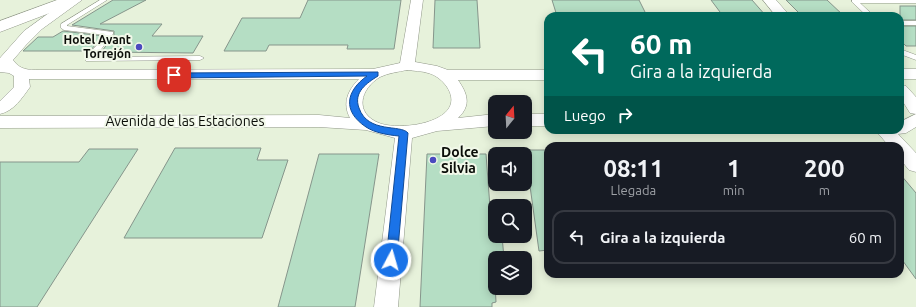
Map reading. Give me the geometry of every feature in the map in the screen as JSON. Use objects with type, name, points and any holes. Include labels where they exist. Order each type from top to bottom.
[{"type":"street","points":[[0,27],[71,0]]},
{"type":"street","points":[[0,109],[14,98],[22,87],[6,60],[16,46],[47,18],[76,0]]},
{"type":"street","points":[[407,66],[417,0]]},
{"type":"street","points":[[768,0],[779,12]]},
{"type":"street","points":[[446,75],[458,88],[460,99],[459,106],[451,117],[437,126],[424,131],[404,133],[386,131],[369,125],[356,114],[353,104],[354,96],[360,85],[375,74],[390,69],[407,66],[432,69],[446,75],[544,76]]},
{"type":"street","points":[[11,70],[375,74]]},
{"type":"street","points":[[904,74],[916,74]]},
{"type":"street","points":[[904,93],[916,109]]},
{"type":"street","points":[[904,124],[916,120],[916,117]]},
{"type":"street","points":[[532,120],[544,120]]},
{"type":"street","name":"Avenida de las Estaciones","points":[[0,122],[319,121],[369,125]]},
{"type":"street","points":[[437,126],[488,121]]},
{"type":"street","points":[[386,307],[404,133]]},
{"type":"street","points":[[904,152],[916,165]]},
{"type":"lane","points":[[104,0],[64,24],[64,28],[111,33],[89,59],[200,58]]},
{"type":"lane","points":[[866,12],[854,1],[916,1]]},
{"type":"lane","points":[[904,23],[916,23]]},
{"type":"lane","points":[[904,53],[916,58]]},
{"type":"shaded area","points":[[0,0],[916,0],[916,307],[0,307]]},
{"type":"building","points":[[113,0],[146,0],[100,24],[162,24],[152,36],[203,36],[193,53],[102,51],[114,35],[114,31],[72,25]]},
{"type":"building","points":[[308,0],[401,0],[394,49],[347,49],[348,45],[269,45],[266,51],[224,51],[242,18],[300,18]]},
{"type":"building","points":[[435,0],[477,0],[480,48],[433,48]]},
{"type":"building","points":[[552,0],[639,0],[645,12],[556,12]]},
{"type":"building","points":[[711,0],[752,0],[762,12],[720,12]]},
{"type":"building","points":[[786,0],[827,0],[840,12],[798,12]]},
{"type":"building","points":[[900,6],[916,6],[916,20],[904,20],[904,12],[900,12]]},
{"type":"building","points":[[904,26],[916,26],[916,46],[906,46],[904,44]]},
{"type":"building","points":[[63,31],[103,36],[90,51],[23,51],[38,37],[53,37]]},
{"type":"building","points":[[175,148],[261,148],[257,160],[288,160],[262,238],[124,238]]},
{"type":"building","points":[[89,149],[138,149],[37,307],[0,307],[0,162],[79,162]]},
{"type":"building","points":[[532,150],[544,150],[544,250],[539,251],[531,191],[532,191]]},
{"type":"building","points":[[319,154],[379,154],[355,307],[278,307]]},
{"type":"building","points":[[427,154],[486,154],[489,199],[488,199],[488,243],[503,243],[503,251],[488,251],[488,295],[496,295],[496,302],[492,303],[492,307],[420,307]]},
{"type":"building","points":[[904,179],[916,193],[916,279],[904,262]]},
{"type":"place","name":"Hotel Avant Torrejón","points":[[139,47]]},
{"type":"place","name":"Dolce Silvia","points":[[433,160]]},
{"type":"route","points":[[174,75],[375,74],[360,85],[354,96],[353,104],[356,114],[369,125],[386,131],[404,133],[391,260]]}]
